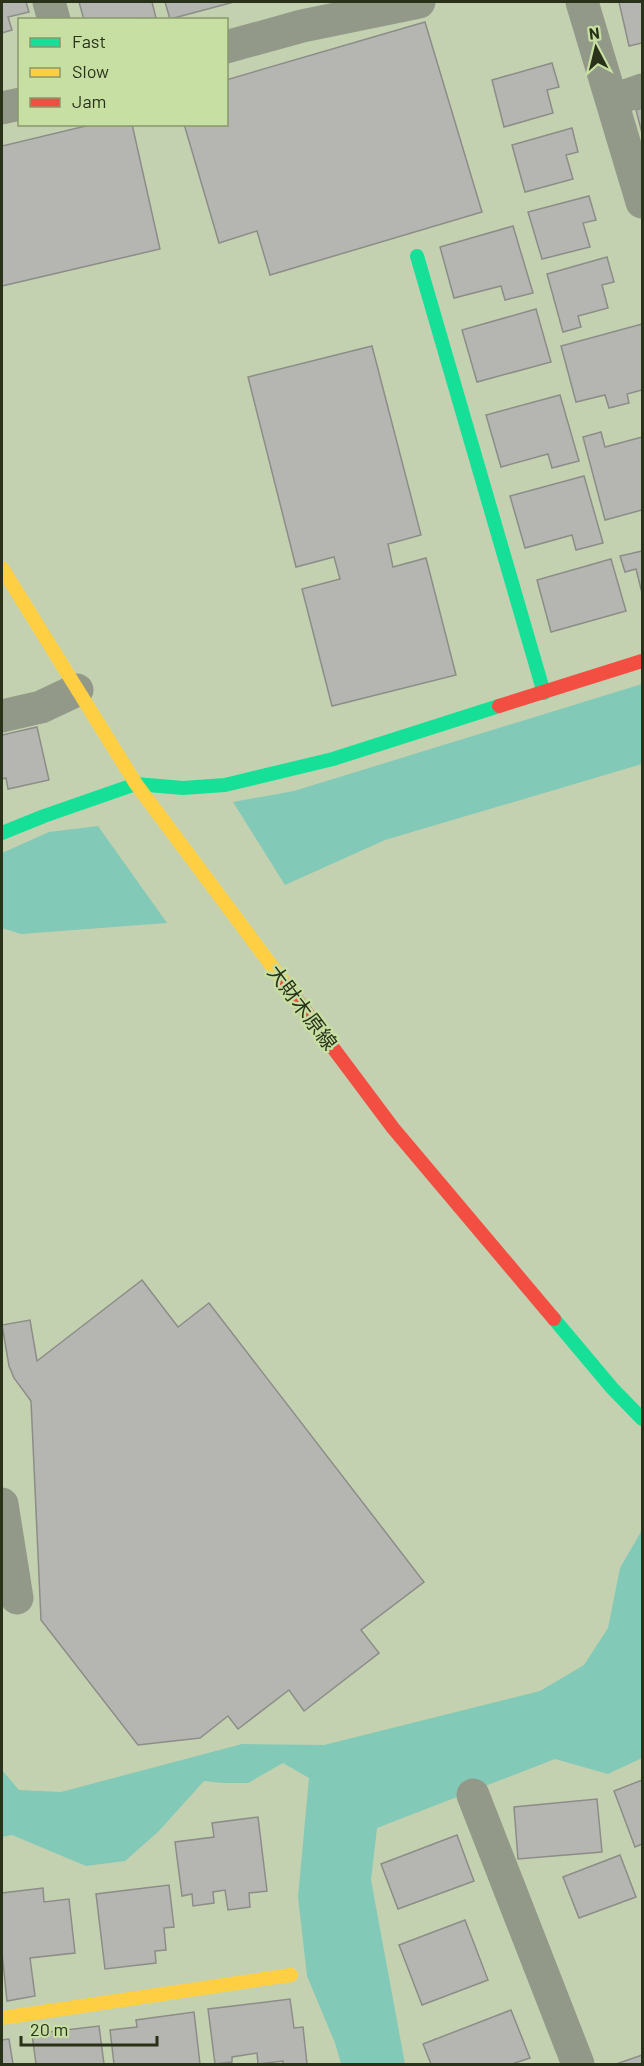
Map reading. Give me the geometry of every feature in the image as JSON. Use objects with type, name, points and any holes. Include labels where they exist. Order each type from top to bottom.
[{"type":"street","points":[[48,2],[53,18]]},
{"type":"street","points":[[228,46],[299,14],[418,2]]},
{"type":"street","points":[[582,2],[628,95],[642,202]]},
{"type":"street","points":[[2,108],[18,104]]},
{"type":"street","points":[[417,256],[544,693]]},
{"type":"street","name":"大財木原線","points":[[2,567],[136,784],[393,1128],[612,1388],[642,1419]]},
{"type":"street","points":[[2,833],[136,784],[183,788],[225,785],[333,759],[642,661]]},
{"type":"street","points":[[2,716],[41,707],[77,690]]},
{"type":"street","points":[[2,1504],[16,1598]]},
{"type":"street","points":[[473,1795],[578,2064]]},
{"type":"street","points":[[2,2018],[291,1975]]},
{"type":"water","points":[[642,684],[642,764],[385,840],[285,885],[233,802],[294,791]]},
{"type":"water","points":[[98,826],[167,923],[21,934],[2,928],[2,853],[49,832]]},
{"type":"water","points":[[642,1530],[642,1758],[608,1774],[555,1759],[377,1828],[371,1880],[405,2064],[341,2064],[335,2043],[307,1976],[298,1897],[309,1778],[283,1763],[248,1783],[204,1781],[158,1832],[125,1861],[86,1866],[12,1835],[2,1837],[2,1770],[19,1790],[61,1792],[242,1744],[324,1745],[540,1691],[584,1665],[608,1628],[620,1568]]},
{"type":"building","points":[[2,2],[26,2],[29,12],[8,17],[12,30],[2,33]]},
{"type":"building","points":[[79,2],[152,2],[156,18],[83,18]]},
{"type":"building","points":[[165,2],[234,2],[174,18],[170,18]]},
{"type":"building","points":[[619,2],[642,2],[642,43],[629,46]]},
{"type":"building","points":[[425,22],[482,212],[270,275],[257,231],[219,243],[185,126],[228,126],[228,79]]},
{"type":"building","points":[[552,63],[559,87],[547,90],[553,113],[504,127],[492,80]]},
{"type":"building","points":[[642,108],[642,133],[636,110]]},
{"type":"building","points":[[86,126],[132,126],[160,249],[2,286],[2,146]]},
{"type":"building","points":[[572,128],[578,152],[566,155],[573,179],[525,192],[512,145]]},
{"type":"building","points":[[589,196],[596,220],[583,223],[590,247],[542,259],[528,212]]},
{"type":"building","points":[[513,226],[533,293],[505,300],[501,286],[454,298],[440,247]]},
{"type":"building","points":[[607,257],[614,282],[602,285],[608,308],[578,316],[581,327],[563,332],[547,274]]},
{"type":"building","points":[[536,309],[551,362],[477,382],[462,330]]},
{"type":"building","points":[[642,324],[642,390],[627,394],[629,403],[609,408],[605,395],[576,402],[561,346]]},
{"type":"building","points":[[372,346],[421,535],[388,544],[393,567],[426,558],[456,675],[332,706],[302,589],[340,579],[334,557],[296,567],[248,377]]},
{"type":"building","points":[[560,395],[579,461],[552,468],[548,454],[501,467],[486,415]]},
{"type":"building","points":[[601,432],[605,447],[642,437],[642,510],[605,520],[583,437]]},
{"type":"building","points":[[584,476],[603,543],[576,550],[572,535],[525,548],[510,496]]},
{"type":"building","points":[[642,551],[642,593],[636,569],[625,572],[620,556]]},
{"type":"building","points":[[611,559],[626,611],[551,632],[537,580]]},
{"type":"building","points":[[37,727],[49,780],[8,789],[6,778],[2,779],[2,735]]},
{"type":"building","points":[[142,1280],[178,1327],[209,1303],[424,1582],[361,1630],[379,1653],[304,1711],[289,1690],[238,1729],[228,1716],[200,1738],[138,1745],[41,1620],[31,1401],[14,1378],[9,1366],[2,1325],[30,1320],[37,1361]]},
{"type":"building","points":[[642,1780],[642,1844],[635,1847],[614,1791]]},
{"type":"building","points":[[597,1799],[602,1852],[518,1859],[514,1807]]},
{"type":"building","points":[[258,1817],[267,1891],[249,1893],[250,1907],[228,1910],[225,1890],[213,1892],[214,1903],[193,1906],[192,1894],[182,1896],[175,1842],[214,1837],[212,1823]]},
{"type":"building","points":[[457,1835],[474,1881],[398,1909],[381,1864]]},
{"type":"building","points":[[620,1855],[636,1897],[579,1918],[563,1877]]},
{"type":"building","points":[[169,1885],[174,1927],[164,1928],[166,1950],[155,1951],[156,1963],[105,1969],[96,1894]]},
{"type":"building","points":[[43,1888],[44,1902],[69,1899],[75,1953],[30,1958],[35,1996],[7,2001],[2,1953],[2,1893]]},
{"type":"building","points":[[465,1920],[488,1980],[422,2005],[399,1945]]},
{"type":"building","points":[[290,1999],[294,2028],[303,2027],[307,2064],[283,2064],[283,2061],[258,2064],[257,2053],[232,2057],[232,2062],[215,2064],[208,2009]]},
{"type":"building","points":[[511,2010],[530,2058],[512,2064],[431,2064],[423,2044]]},
{"type":"building","points":[[194,2012],[200,2064],[114,2064],[110,2030],[137,2027],[136,2020]]},
{"type":"building","points":[[99,2026],[104,2064],[36,2064],[32,2034]]},
{"type":"building","points":[[9,2039],[13,2064],[2,2064],[2,2040]]},
{"type":"building","points":[[642,2055],[642,2064],[616,2064]]},
{"type":"traffic: fast","points":[[417,256],[544,693]]},
{"type":"traffic: fast","points":[[2,833],[136,784],[183,788],[225,785],[333,759],[499,706]]},
{"type":"traffic: fast","points":[[554,1319],[612,1388],[642,1419]]},
{"type":"traffic: slow","points":[[2,568],[136,784],[286,985]]},
{"type":"traffic: slow","points":[[2,2018],[291,1975]]},
{"type":"traffic: jam","points":[[499,706],[642,661]]},
{"type":"traffic: jam","points":[[286,985],[393,1128],[554,1319]]}]
